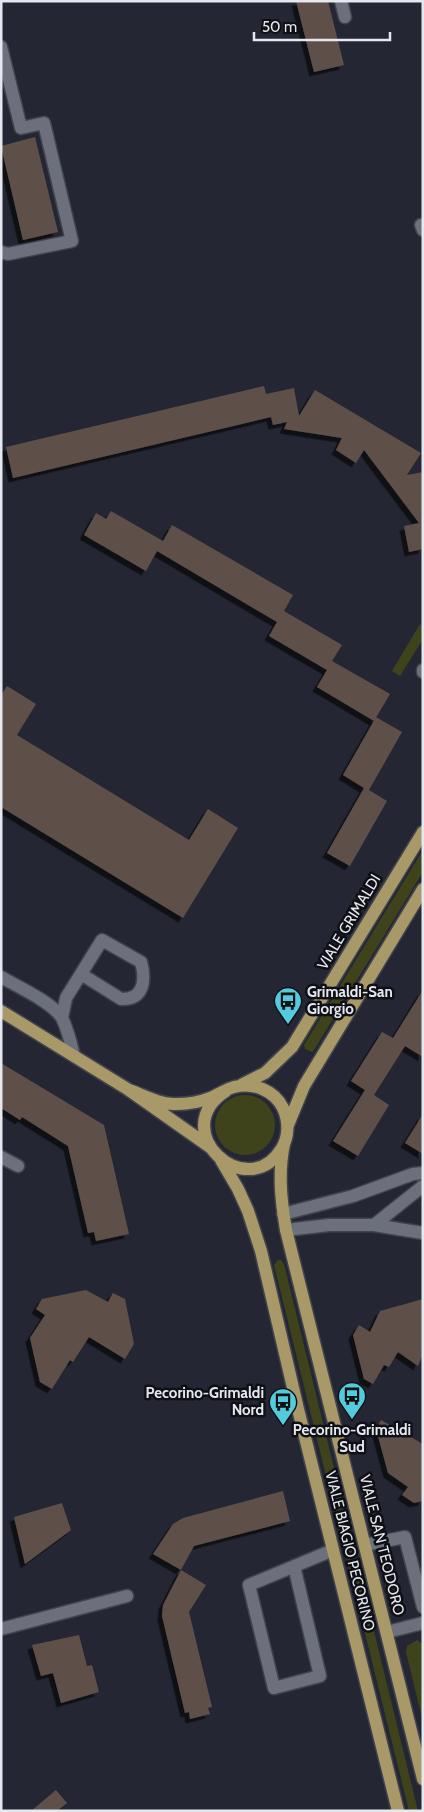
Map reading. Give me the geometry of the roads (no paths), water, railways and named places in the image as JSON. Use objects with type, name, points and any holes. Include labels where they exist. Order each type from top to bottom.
[{"type":"main road","name":"VIALE GRIMALDI","points":[[129,1090],[173,1104],[208,1099],[265,1073],[292,1047],[423,832]]},
{"type":"main road","points":[[1,1011],[129,1090],[210,1147],[220,1160],[235,1167],[256,1168],[275,1157],[284,1144],[294,1108],[304,1086],[423,889]]},
{"type":"main road","points":[[210,1147],[205,1132],[206,1116],[213,1101],[231,1089],[247,1085],[257,1087],[272,1094],[282,1107],[288,1127]]},
{"type":"main road","name":"VIALE SAN TEODORO","points":[[284,1144],[280,1169],[286,1230],[388,1632],[423,1779]]},
{"type":"main road","name":"VIALE BIAGIO PECORINO","points":[[220,1160],[238,1189],[248,1211],[261,1251],[298,1409],[398,1811]]},
{"type":"street","points":[[341,1],[345,16]]},
{"type":"street","points":[[1,47],[21,128],[44,123],[72,241],[8,254],[1,252]]},
{"type":"street","points":[[62,1018],[66,998],[80,974],[102,940],[141,962],[144,979],[142,988],[136,996],[121,999],[80,974]]},
{"type":"street","points":[[1,977],[52,1007],[62,1018],[74,1056]]},
{"type":"street","points":[[1,1156],[18,1166]]},
{"type":"street","points":[[283,1214],[353,1196],[413,1174],[423,1173]]},
{"type":"street","points":[[374,1225],[423,1186]]},
{"type":"street","points":[[286,1230],[329,1225],[374,1225],[423,1233]]},
{"type":"street","points":[[366,1545],[405,1538],[423,1607]]},
{"type":"street","points":[[294,1566],[320,1676],[274,1688],[249,1585],[294,1566],[333,1550]]},
{"type":"street","points":[[1,1629],[127,1596]]},
{"type":"street","points":[[388,1632],[423,1623]]},
{"type":"place","name":"Grimaldi-San Giorgio","points":[[288,1025]]},
{"type":"place","name":"Pecorino-Grimaldi Sud","points":[[352,1420]]},
{"type":"place","name":"Pecorino-Grimaldi Nord","points":[[283,1426]]}]
